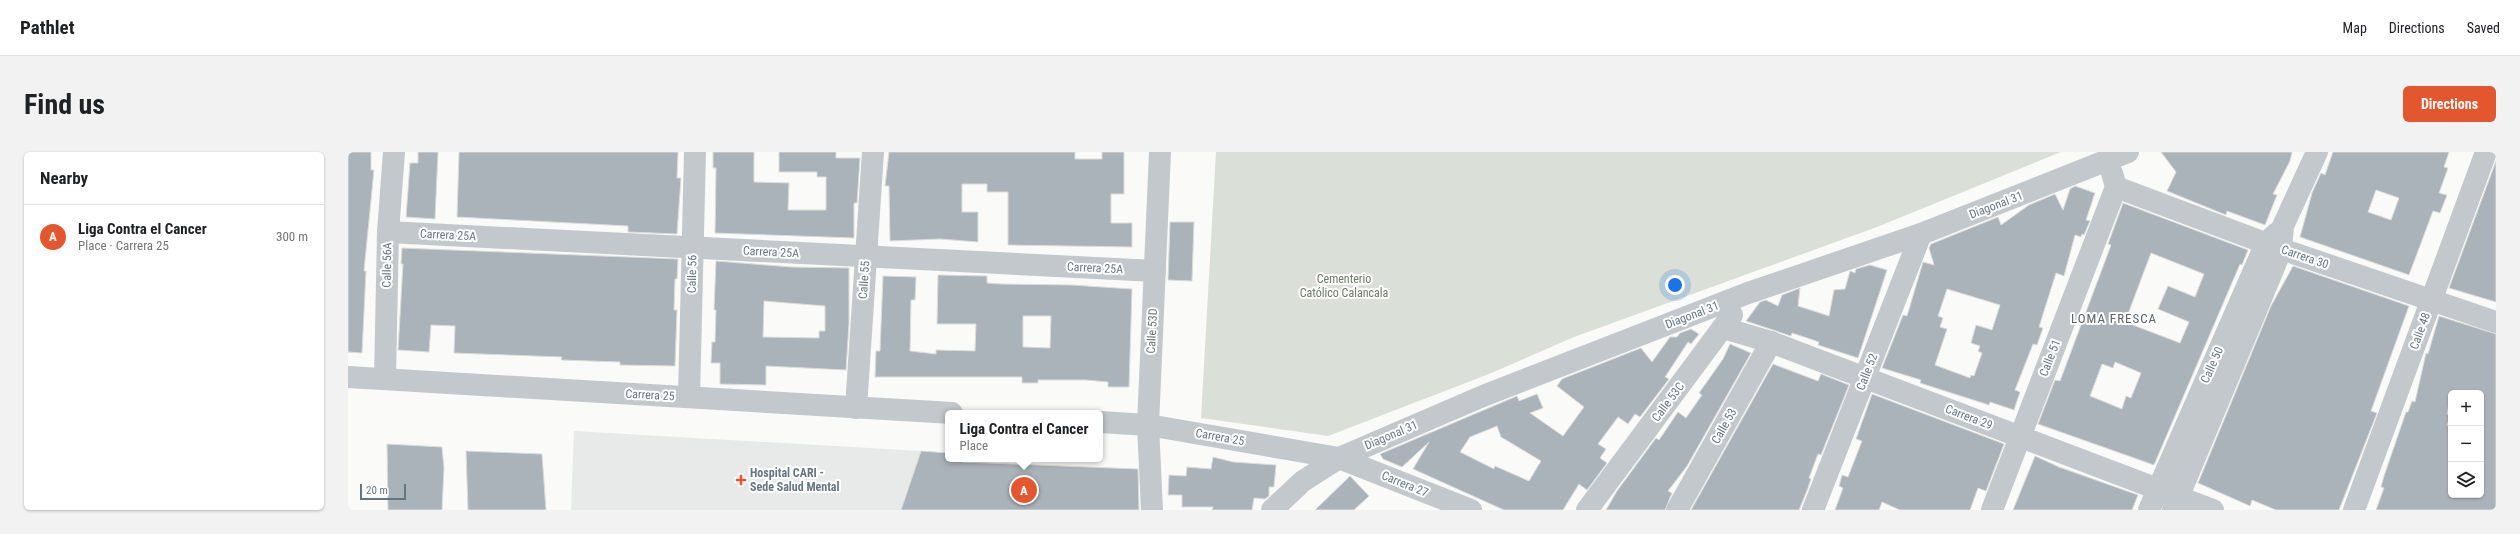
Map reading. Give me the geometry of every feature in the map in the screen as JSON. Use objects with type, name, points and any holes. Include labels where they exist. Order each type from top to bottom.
[{"type":"street","name":"Calle 56A","points":[[385,379],[388,232],[394,152]]},
{"type":"street","name":"Calle 56","points":[[689,397],[695,152]]},
{"type":"street","name":"Calle 55","points":[[856,408],[873,152]]},
{"type":"street","name":"Calle 53D","points":[[1152,510],[1148,425],[1160,152]]},
{"type":"street","name":"Diagonal 31","points":[[1272,510],[1303,481],[1339,458],[1483,396],[1748,293],[1921,234],[2128,152]]},
{"type":"street","name":"Calle 50","points":[[2149,510],[2317,152]]},
{"type":"street","name":"Calle 48","points":[[2354,510],[2486,152]]},
{"type":"street","points":[[2108,161],[2116,186]]},
{"type":"street","name":"Carrera 30","points":[[2116,186],[2274,246],[2496,322]]},
{"type":"street","name":"Calle 51","points":[[1992,510],[2019,436],[2116,186]]},
{"type":"street","name":"Carrera 25A","points":[[388,232],[1155,271]]},
{"type":"street","name":"Calle 52","points":[[1813,510],[1921,234]]},
{"type":"street","name":"Calle 50","points":[[2176,503],[2274,246]]},
{"type":"street","name":"Calle 53C","points":[[1587,510],[1724,328],[1748,293]]},
{"type":"street","name":"Carrera 29","points":[[1724,328],[1771,342],[2158,489],[2176,503],[2213,510]]},
{"type":"street","name":"Calle 53","points":[[1677,510],[1771,342]]},
{"type":"street","name":"Carrera 25","points":[[348,377],[945,413]]},
{"type":"street","name":"Carrera 25","points":[[1103,422],[1148,425],[1339,458]]},
{"type":"street","name":"Carrera 27","points":[[1339,458],[1471,510]]},
{"type":"shaded area","name":"Hospital CARI - Sede Salud Mental","points":[[574,431],[921,451],[901,510],[571,510]]},
{"type":"green space","name":"Cementerio Católico Calancala","points":[[1216,152],[2061,152],[1877,227],[1574,337],[1489,374],[1328,436],[1201,418]]},
{"type":"building","points":[[348,152],[371,152],[371,170],[374,170],[364,271],[366,271],[362,353],[348,352]]},
{"type":"building","points":[[418,152],[438,152],[435,219],[406,217],[410,163],[418,163]]},
{"type":"building","points":[[459,152],[678,152],[677,178],[681,178],[677,234],[628,232],[628,226],[457,217]]},
{"type":"building","points":[[713,152],[754,152],[754,182],[789,183],[788,210],[826,210],[826,177],[817,177],[817,172],[779,172],[779,152],[836,152],[836,158],[860,158],[857,203],[854,203],[854,238],[715,233],[716,168],[713,168]]},
{"type":"building","points":[[889,152],[1075,152],[1075,159],[1102,159],[1102,152],[1124,152],[1124,194],[1111,194],[1111,223],[1132,223],[1132,247],[1008,245],[1008,192],[987,192],[987,184],[962,184],[962,212],[978,212],[978,242],[940,239],[890,241],[889,186],[885,186]]},
{"type":"building","points":[[2161,152],[2292,152],[2290,161],[2273,194],[2277,195],[2265,225],[2227,211],[2226,215],[2167,191],[2176,172]]},
{"type":"building","points":[[2333,152],[2449,152],[2444,167],[2448,168],[2439,193],[2447,195],[2440,213],[2433,211],[2409,275],[2300,237],[2312,193],[2321,173],[2325,175]],"holes":[[[2376,190],[2399,198],[2391,220],[2368,212]]]},
{"type":"building","points":[[2496,161],[2496,302],[2449,288]]},
{"type":"building","points":[[2075,186],[2095,193],[2086,220],[2090,221],[2084,235],[2082,234],[2081,237],[2075,235],[2064,276],[2056,273],[2039,327],[2043,328],[2037,345],[2033,344],[2015,390],[2020,392],[2014,410],[1990,402],[1989,405],[1920,383],[1921,380],[1882,368],[1903,315],[1907,316],[1923,262],[1934,265],[1929,248],[1931,244],[1998,217],[2001,225],[2029,205],[2055,194],[2063,210],[2070,189]],"holes":[[[1947,289],[2000,305],[1992,330],[1976,325],[1971,343],[1980,346],[1978,351],[1982,353],[1974,376],[1971,375],[1970,378],[1935,365],[1947,329],[1940,327],[1943,318],[1938,316]]]},
{"type":"building","points":[[2123,203],[2248,250],[2242,265],[2240,264],[2154,465],[2038,424],[2055,380],[2060,381],[2111,245],[2108,244]],"holes":[[[2151,253],[2204,274],[2195,297],[2168,286],[2158,309],[2189,322],[2180,343],[2125,322]],[[2115,362],[2141,373],[2131,398],[2126,396],[2122,409],[2090,396],[2102,364],[2113,368]]]},
{"type":"building","points":[[1170,222],[1194,222],[1192,281],[1168,280]]},
{"type":"building","points":[[402,248],[678,259],[677,279],[675,279],[674,310],[677,310],[675,366],[620,365],[620,362],[561,360],[562,357],[454,353],[455,326],[431,325],[429,352],[398,350],[403,264],[401,264]]},
{"type":"building","points":[[716,261],[791,267],[849,268],[849,323],[846,370],[766,366],[766,385],[720,384],[720,363],[711,363],[712,342],[715,342],[716,310],[714,310]],"holes":[[[764,301],[825,306],[825,331],[819,331],[819,338],[763,337]]]},
{"type":"building","points":[[1870,265],[1887,270],[1858,358],[1818,345],[1819,342],[1792,333],[1791,336],[1746,321],[1760,302],[1766,300],[1778,306],[1782,295],[1800,288],[1798,306],[1829,316],[1834,290],[1845,289],[1850,271],[1855,273],[1856,269]]},
{"type":"building","points":[[2293,266],[2409,306],[2371,411],[2377,413],[2339,510],[2276,510],[2252,500],[2250,506],[2198,483],[2271,306]]},
{"type":"building","points":[[938,275],[987,276],[987,283],[1072,285],[1132,289],[1129,387],[1108,387],[1108,382],[1086,380],[1038,380],[1038,383],[1022,383],[1022,377],[875,377],[876,351],[880,351],[883,276],[916,277],[915,300],[911,300],[910,351],[936,354],[936,350],[975,351],[976,324],[937,324]],"holes":[[[1023,316],[1051,316],[1050,348],[1023,347]]]},
{"type":"building","points":[[2439,316],[2496,334],[2496,510],[2376,510],[2384,488],[2381,487],[2384,476],[2406,412],[2408,412],[2412,401],[2415,402],[2426,353],[2428,354]]},
{"type":"building","points":[[1691,329],[1699,334],[1691,344],[1688,342],[1665,377],[1669,379],[1640,417],[1635,414],[1628,424],[1618,417],[1598,444],[1606,449],[1600,458],[1607,463],[1587,490],[1579,484],[1563,510],[1504,510],[1413,469],[1429,442],[1402,467],[1383,459],[1380,454],[1517,396],[1519,401],[1537,394],[1543,408],[1530,413],[1563,436],[1584,407],[1557,386],[1562,379],[1641,348],[1652,362],[1670,337],[1677,337],[1680,333]],"holes":[[[1497,426],[1501,437],[1541,461],[1529,481],[1495,466],[1494,469],[1460,452],[1470,437]]]},
{"type":"building","points":[[1730,344],[1751,353],[1687,466],[1668,491],[1672,493],[1665,510],[1606,510],[1617,491],[1656,438],[1659,440],[1678,412],[1686,418],[1702,395],[1699,393],[1723,359]]},
{"type":"building","points":[[1773,364],[1818,381],[1821,374],[1849,385],[1821,455],[1818,454],[1809,478],[1811,479],[1808,488],[1799,510],[1691,510]]},
{"type":"building","points":[[1872,394],[2004,444],[1986,491],[1978,488],[1970,510],[1900,510],[1882,502],[1879,510],[1835,510],[1843,488],[1839,486],[1842,475],[1848,477],[1862,441],[1856,439]]},
{"type":"building","points":[[387,444],[442,447],[444,468],[442,510],[388,510]]},
{"type":"building","points":[[466,451],[542,454],[546,510],[468,510]]},
{"type":"building","points":[[921,451],[945,453],[945,462],[1138,469],[1139,510],[901,510]]},
{"type":"building","points":[[2035,456],[2059,467],[2138,495],[2132,510],[2013,510]]},
{"type":"building","points":[[1213,457],[1233,462],[1276,465],[1274,487],[1269,487],[1269,496],[1265,499],[1254,498],[1252,510],[1212,510],[1213,507],[1182,507],[1182,495],[1168,495],[1169,475],[1186,476],[1187,467],[1211,469]]},
{"type":"building","points":[[1350,476],[1369,496],[1354,510],[1315,510]]},
{"type":"place","name":"Hospital CARI - Sede Salud Mental","points":[[741,480]]},
{"type":"place","name":"Liga Contra el Cancer","points":[[1024,490]]},
{"type":"district","name":"LOMA FRESCA","points":[[2114,318]]}]
